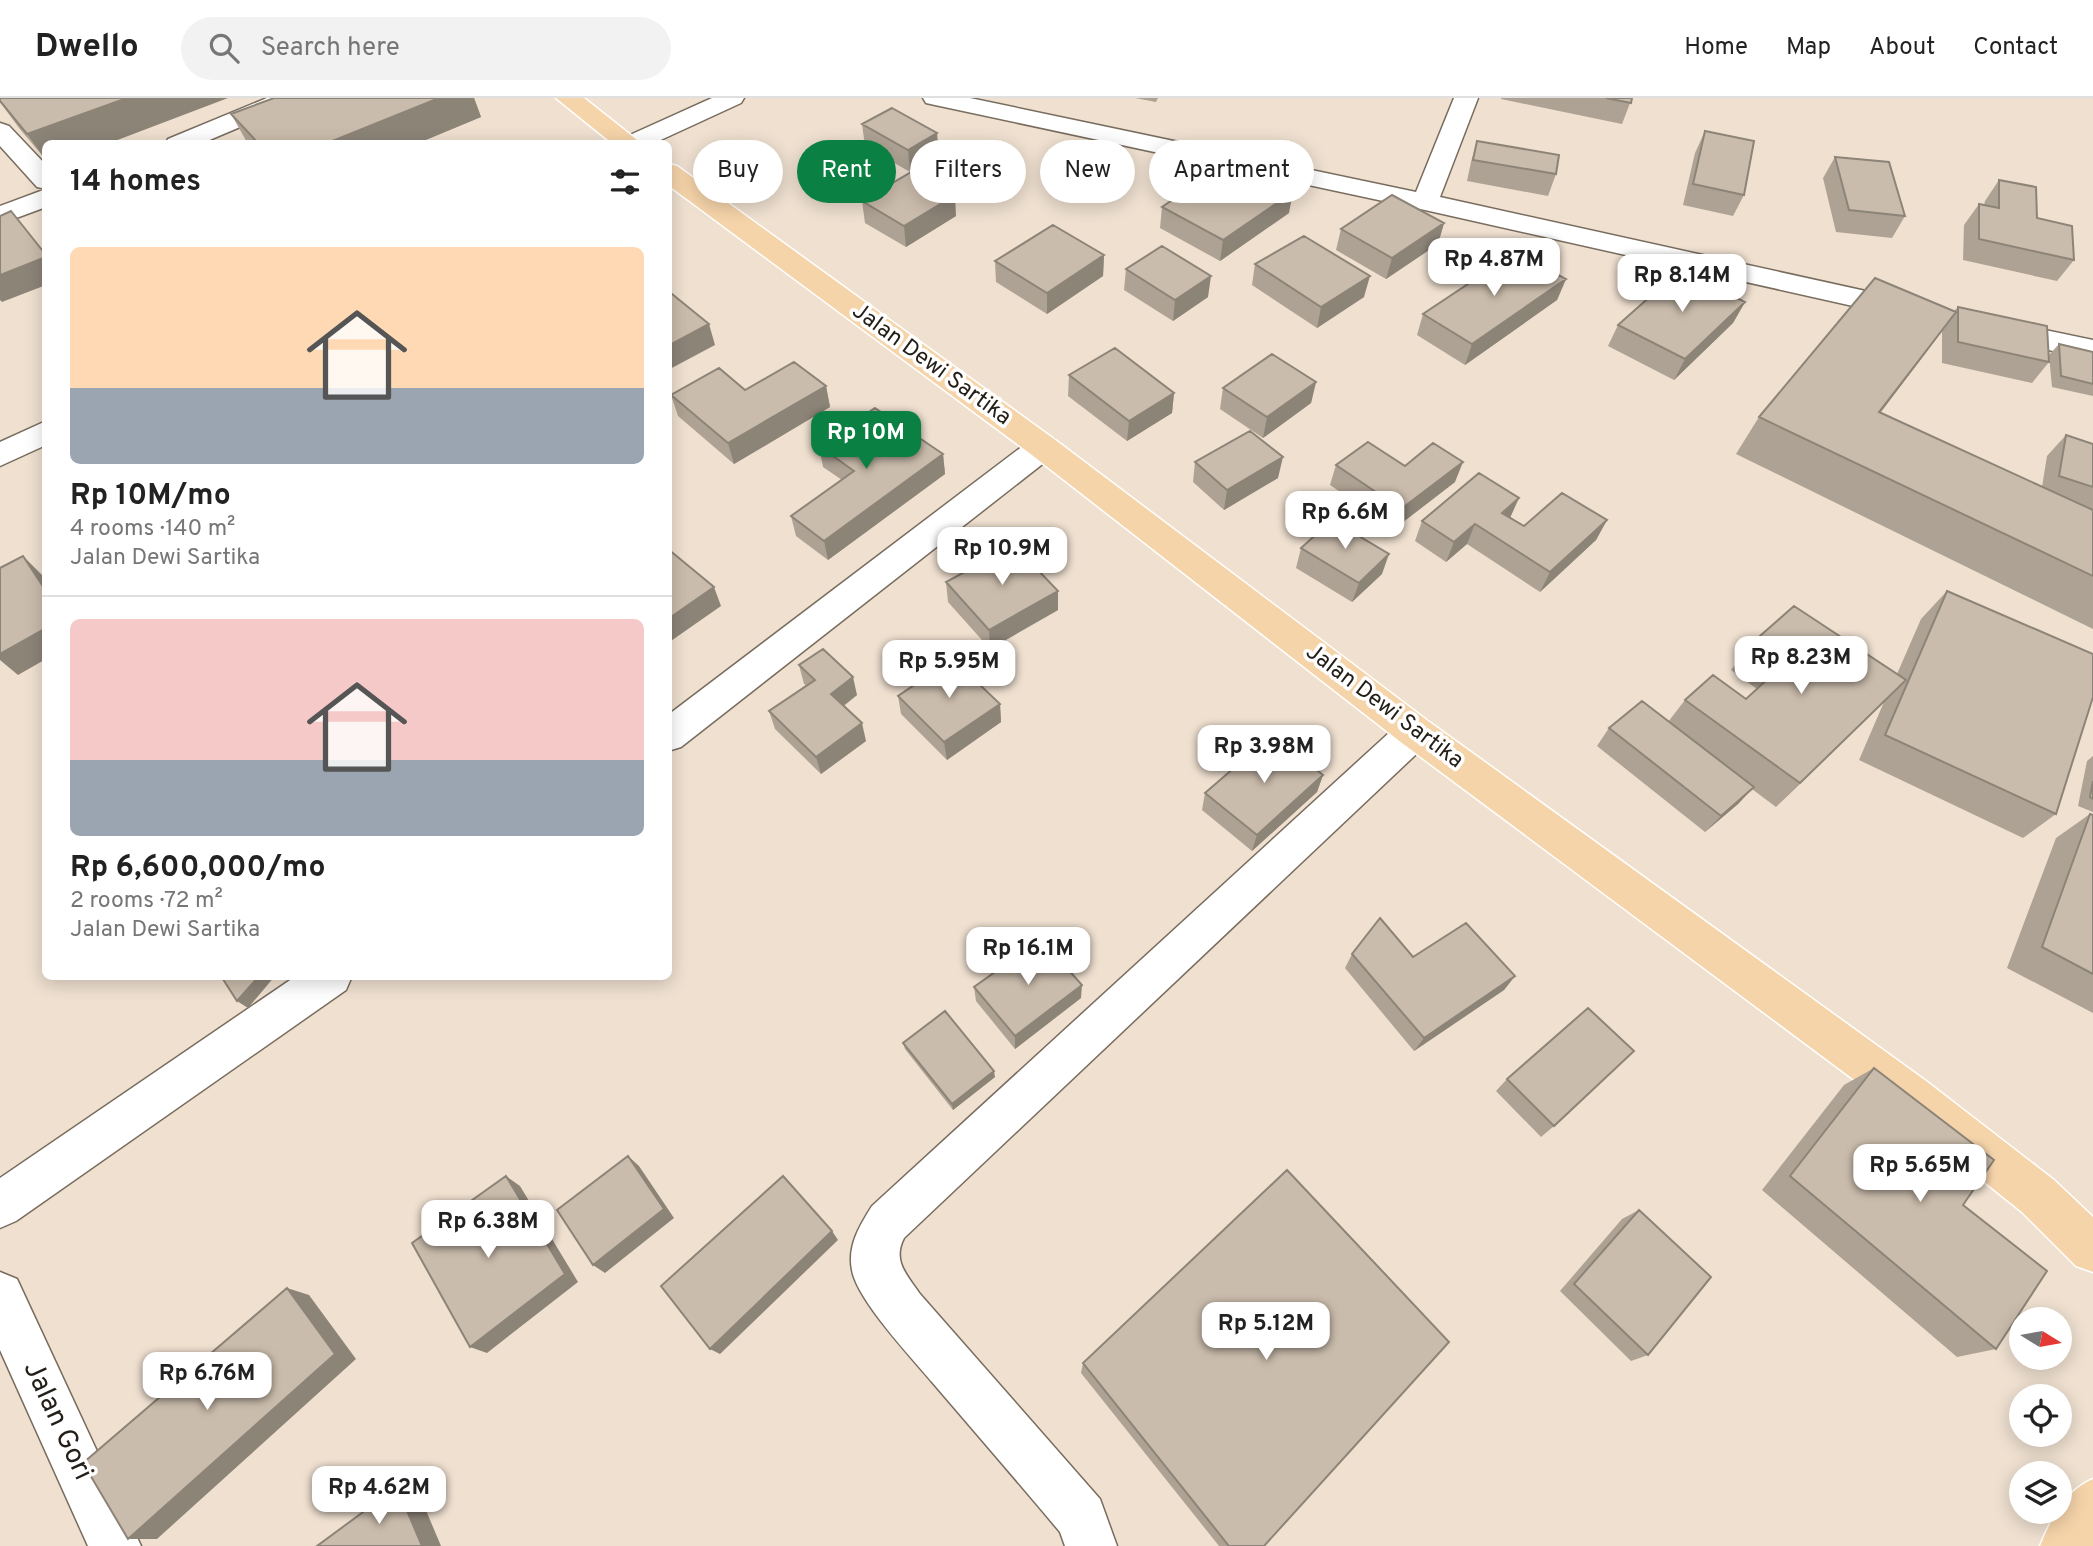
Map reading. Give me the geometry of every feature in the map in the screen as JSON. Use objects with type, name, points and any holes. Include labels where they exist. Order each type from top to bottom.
[{"type":"main road","points":[[568,98],[625,140]]},
{"type":"main road","name":"Jalan Dewi Sartika","points":[[672,175],[1043,447],[1415,732],[1911,1096],[2038,1196],[2093,1249]]},
{"type":"main road","points":[[2066,1546],[2093,1506]]},
{"type":"street","points":[[187,140],[288,98]]},
{"type":"street","points":[[639,140],[732,98]]},
{"type":"street","points":[[935,98],[1424,202],[1929,314]]},
{"type":"street","points":[[1424,202],[1466,98]]},
{"type":"street","points":[[0,131],[42,177]]},
{"type":"street","points":[[0,216],[42,199]]},
{"type":"street","points":[[1970,323],[2093,350]]},
{"type":"street","points":[[0,455],[42,434]]},
{"type":"street","points":[[672,733],[1043,447]]},
{"type":"street","points":[[1091,1546],[1082,1517],[903,1311],[875,1270],[876,1243],[888,1222],[1415,732]]},
{"type":"street","points":[[0,1205],[325,980]]},
{"type":"street","name":"Jalan Gori","points":[[0,1296],[115,1546]]},
{"type":"building","points":[[0,98],[127,98],[27,134]]},
{"type":"building","points":[[274,98],[439,98],[335,140],[255,140],[231,114]]},
{"type":"building","points":[[1606,98],[1632,98],[1631,103]]},
{"type":"building","points":[[892,108],[937,133],[925,140],[910,140],[908,150],[896,143],[896,140],[890,140],[862,124]]},
{"type":"building","points":[[1705,131],[1754,141],[1744,195],[1693,184]]},
{"type":"building","points":[[1477,141],[1559,155],[1556,174],[1473,160]]},
{"type":"building","points":[[1835,157],[1889,162],[1905,216],[1849,210]]},
{"type":"building","points":[[910,173],[910,203],[942,203],[904,226],[865,203],[896,203],[896,181]]},
{"type":"building","points":[[1999,180],[2036,187],[2037,218],[2072,226],[2074,260],[1979,239],[1979,204],[1999,208]]},
{"type":"building","points":[[1392,195],[1444,223],[1392,258],[1341,229]]},
{"type":"building","points":[[1168,203],[1277,203],[1223,240],[1162,207]]},
{"type":"building","points":[[11,211],[42,250],[42,259],[0,275],[0,216]]},
{"type":"building","points":[[1053,225],[1104,255],[1047,293],[995,261]]},
{"type":"building","points":[[1304,236],[1370,276],[1321,307],[1255,264]]},
{"type":"building","points":[[1162,246],[1211,276],[1175,300],[1126,269]]},
{"type":"building","points":[[1516,252],[1566,279],[1472,344],[1423,314]]},
{"type":"building","points":[[1680,270],[1745,302],[1685,359],[1618,325]]},
{"type":"building","points":[[1875,278],[1956,312],[1879,412],[2093,510],[2093,576],[1759,417]]},
{"type":"building","points":[[672,294],[709,324],[672,344]]},
{"type":"building","points":[[1958,307],[2047,326],[2049,362],[1958,342]]},
{"type":"building","points":[[2059,344],[2093,352],[2093,384],[2061,376]]},
{"type":"building","points":[[1115,348],[1174,393],[1129,421],[1069,375]]},
{"type":"building","points":[[1272,354],[1316,382],[1267,417],[1223,388]]},
{"type":"building","points":[[794,362],[826,386],[728,443],[672,396],[719,368],[745,390]]},
{"type":"building","points":[[875,408],[943,454],[824,541],[791,516],[854,471],[819,446]]},
{"type":"building","points":[[1250,431],[1283,457],[1227,490],[1195,462]]},
{"type":"building","points":[[2066,435],[2093,444],[2093,487],[2059,476]]},
{"type":"building","points":[[1368,442],[1405,466],[1433,443],[1463,462],[1401,509],[1336,465]]},
{"type":"building","points":[[1479,473],[1519,498],[1502,513],[1524,526],[1562,493],[1607,520],[1550,572],[1475,524],[1454,542],[1422,521]]},
{"type":"building","points":[[1332,520],[1389,554],[1359,583],[1301,548]]},
{"type":"building","points":[[1014,545],[1058,591],[989,630],[946,582]]},
{"type":"building","points":[[672,552],[714,587],[672,616]]},
{"type":"building","points":[[23,556],[42,585],[42,630],[0,654],[0,568]]},
{"type":"building","points":[[1947,591],[2093,654],[2093,697],[2056,814],[1885,735]]},
{"type":"building","points":[[1794,606],[1906,680],[1800,783],[1685,700],[1713,675],[1746,699],[1783,665],[1752,643]]},
{"type":"building","points":[[823,649],[853,677],[831,694],[862,723],[816,757],[769,711],[815,680],[799,665]]},
{"type":"building","points":[[953,659],[1000,704],[944,742],[898,696]]},
{"type":"building","points":[[1642,701],[1754,787],[1721,816],[1609,728]]},
{"type":"building","points":[[1272,735],[1323,775],[1257,835],[1205,793]]},
{"type":"building","points":[[2090,814],[2093,815],[2093,974],[2042,947]]},
{"type":"building","points":[[1380,918],[1413,957],[1466,923],[1515,976],[1424,1038],[1352,954]]},
{"type":"building","points":[[1041,939],[1082,985],[1015,1036],[974,987]]},
{"type":"building","points":[[224,980],[255,980],[237,1001]]},
{"type":"building","points":[[1588,1008],[1634,1051],[1554,1126],[1507,1079]]},
{"type":"building","points":[[945,1011],[994,1071],[952,1104],[903,1043]]},
{"type":"building","points":[[1874,1068],[1994,1160],[1963,1205],[2047,1271],[2023,1307],[2009,1307],[2009,1329],[1996,1349],[1790,1176]]},
{"type":"building","points":[[628,1156],[664,1209],[593,1265],[557,1210]]},
{"type":"building","points":[[1287,1170],[1449,1342],[1264,1546],[1229,1546],[1083,1363]]},
{"type":"building","points":[[506,1176],[565,1274],[470,1347],[412,1243]]},
{"type":"building","points":[[783,1176],[832,1231],[710,1349],[661,1286]]},
{"type":"building","points":[[1639,1210],[1711,1277],[1648,1355],[1574,1284]]},
{"type":"building","points":[[287,1288],[335,1354],[128,1539],[83,1463]]},
{"type":"building","points":[[397,1487],[422,1546],[317,1546]]}]
